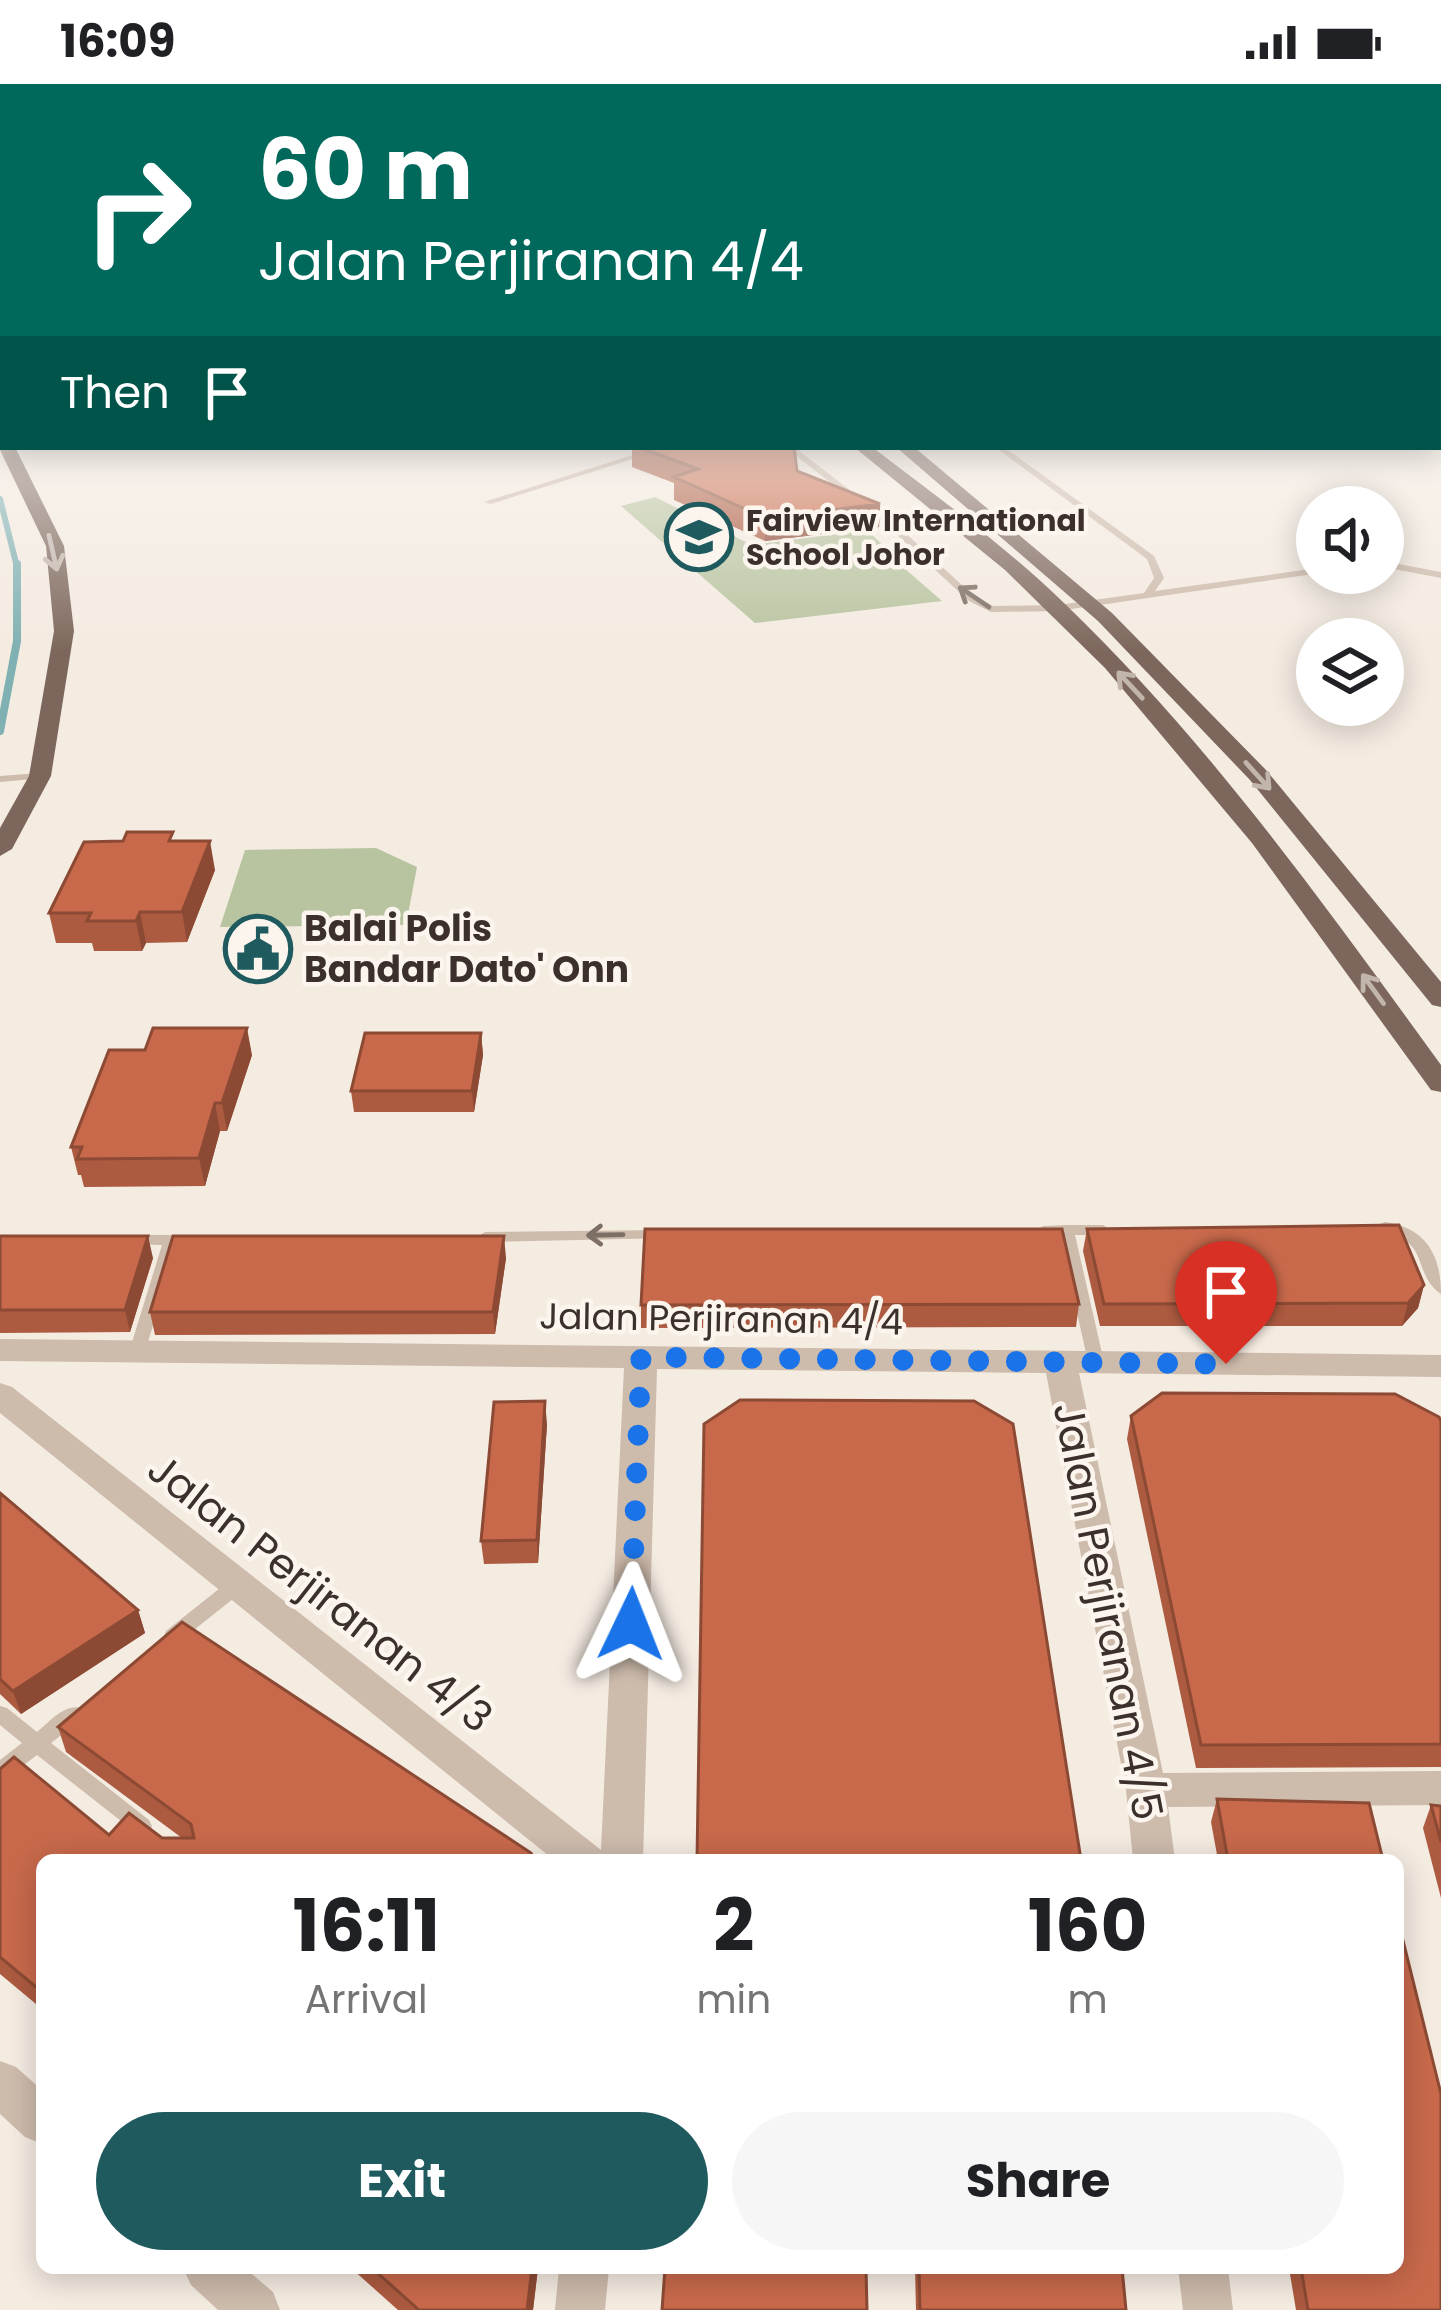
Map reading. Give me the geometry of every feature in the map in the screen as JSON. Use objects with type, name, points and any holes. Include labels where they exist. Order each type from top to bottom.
[{"type":"main road","points":[[0,849],[40,776],[62,650],[55,546],[7,450]]},
{"type":"main road","points":[[866,450],[1058,608],[1189,748],[1251,823],[1441,1084]]},
{"type":"main road","points":[[908,450],[1087,604],[1258,775],[1441,999]]},
{"type":"street","name":"Jalan Perjiranan 4/4","points":[[0,1351],[1441,1366]]},
{"type":"street","points":[[622,1854],[641,1357]]},
{"type":"street","name":"Jalan Perjiranan 4/5","points":[[1078,1362],[1153,1854]]},
{"type":"street","name":"Jalan Perjiranan 4/3","points":[[0,1395],[577,1854]]},
{"type":"street","points":[[1146,1790],[1441,1788]]},
{"type":"street","points":[[0,2083],[36,2116]]},
{"type":"street","points":[[215,2274],[255,2310]]},
{"type":"street","points":[[580,2310],[583,2274]]},
{"type":"street","points":[[1204,2274],[1208,2310]]},
{"type":"lane","points":[[488,502],[658,450]]},
{"type":"lane","points":[[794,450],[982,606],[1058,608],[1296,574]]},
{"type":"lane","points":[[1003,450],[1151,558],[1159,578],[1149,592]]},
{"type":"lane","points":[[801,454],[801,474]]},
{"type":"lane","points":[[834,499],[873,512]]},
{"type":"lane","points":[[1404,568],[1441,574]]},
{"type":"lane","points":[[0,779],[40,776]]},
{"type":"lane","points":[[1370,1227],[1407,1229],[1417,1237],[1441,1289]]},
{"type":"lane","points":[[1066,1230],[1078,1362]]},
{"type":"lane","points":[[1019,1231],[1113,1230]]},
{"type":"lane","points":[[477,1237],[689,1234]]},
{"type":"lane","points":[[136,1352],[171,1240]]},
{"type":"lane","points":[[107,1241],[218,1240]]},
{"type":"lane","points":[[163,1644],[236,1586]]},
{"type":"lane","points":[[0,1772],[89,1702]]},
{"type":"lane","points":[[0,1714],[169,1846]]},
{"type":"green space","points":[[655,497],[752,545],[777,566],[760,544],[867,530],[889,551],[815,562],[888,554],[942,601],[755,623],[621,506]]},
{"type":"green space","points":[[376,848],[417,867],[406,925],[220,927],[245,850]]},
{"type":"building","points":[[646,450],[794,450],[797,471],[880,504],[765,518],[674,477],[698,469]]},
{"type":"building","points":[[127,832],[173,832],[169,841],[210,841],[182,912],[140,912],[136,921],[87,921],[91,913],[49,913],[84,842],[123,841]]},
{"type":"building","points":[[153,1028],[247,1028],[222,1103],[215,1103],[199,1158],[77,1159],[82,1147],[71,1147],[109,1050],[145,1050]]},
{"type":"building","points":[[365,1033],[481,1033],[472,1091],[351,1091]]},
{"type":"building","points":[[1399,1225],[1424,1285],[1408,1303],[1104,1304],[1087,1229]]},
{"type":"building","points":[[645,1229],[1062,1229],[1079,1304],[641,1305]]},
{"type":"building","points":[[0,1236],[148,1236],[125,1310],[0,1310]]},
{"type":"building","points":[[173,1236],[504,1236],[493,1312],[150,1312]]},
{"type":"building","points":[[1162,1393],[1395,1394],[1439,1417],[1441,1744],[1201,1745],[1131,1416]]},
{"type":"building","points":[[740,1400],[974,1401],[1013,1424],[1080,1854],[697,1854],[704,1424]]},
{"type":"building","points":[[545,1401],[537,1540],[481,1541],[494,1402]]},
{"type":"building","points":[[0,1493],[138,1610],[13,1691],[0,1679]]},
{"type":"building","points":[[182,1622],[532,1854],[36,1854],[36,1987],[0,1957],[0,1769],[14,1757],[109,1835],[129,1813],[162,1838],[194,1838],[191,1824],[58,1727]]},
{"type":"building","points":[[1217,1799],[1369,1803],[1382,1854],[1227,1854]]},
{"type":"building","points":[[1431,1805],[1441,1806],[1441,1842]]},
{"type":"building","points":[[1404,1944],[1441,2094],[1441,2310],[1308,2310],[1302,2274],[1404,2274]]},
{"type":"building","points":[[379,2274],[531,2274],[527,2310],[419,2310]]},
{"type":"building","points":[[665,2274],[866,2274],[867,2310],[662,2310]]},
{"type":"building","points":[[919,2274],[1123,2274],[1126,2310],[920,2310]]},
{"type":"waterway","points":[[0,499],[17,567]]},
{"type":"waterway","points":[[0,731],[17,641],[17,567]]},
{"type":"place","name":"Fairview International School Johor","points":[[699,537]]},
{"type":"place","name":"Balai Polis Bandar Dato' Onn","points":[[258,949]]},
{"type":"route","points":[[631,1624],[641,1357],[1226,1364]]}]
